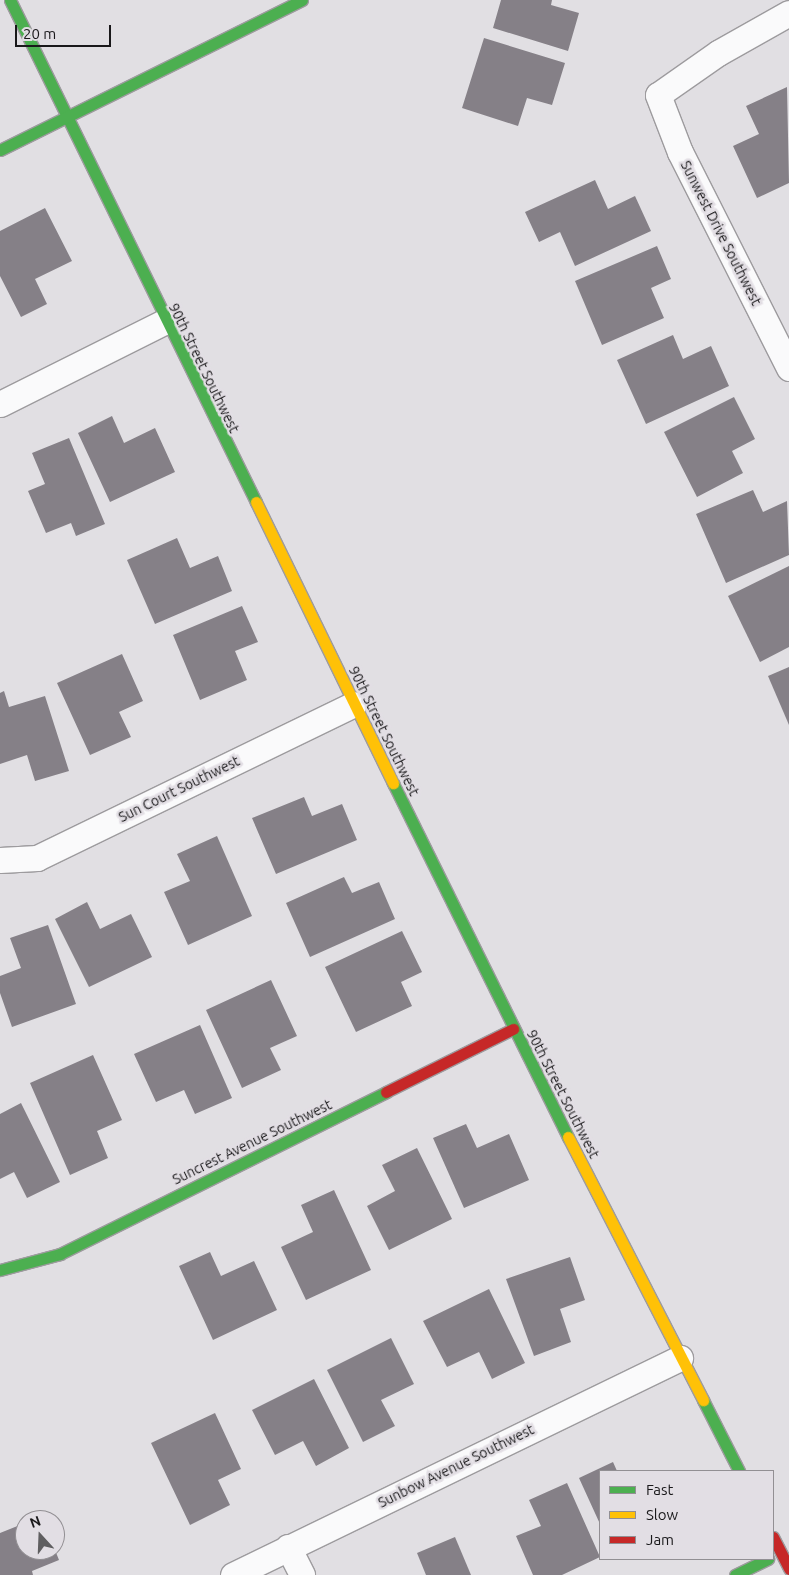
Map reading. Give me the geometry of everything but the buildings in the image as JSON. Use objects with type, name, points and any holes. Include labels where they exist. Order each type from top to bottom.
[{"type":"street","name":"90th Street Southwest","points":[[10,0],[164,322],[513,1029],[738,1470]]},
{"type":"street","points":[[0,150],[302,0]]},
{"type":"street","name":"Sunwest Drive Southwest","points":[[789,13],[718,53],[658,95],[680,152],[789,368]]},
{"type":"street","points":[[0,404],[164,322]]},
{"type":"street","name":"Sun Court Southwest","points":[[0,860],[37,858],[354,704]]},
{"type":"street","name":"Suncrest Avenue Southwest","points":[[0,1270],[60,1254],[513,1029]]},
{"type":"street","name":"Sunbow Avenue Southwest","points":[[233,1575],[680,1358]]},
{"type":"street","points":[[774,1538],[789,1569]]},
{"type":"street","points":[[288,1547],[302,1575]]},
{"type":"street","points":[[735,1575],[766,1560]]},
{"type":"traffic: fast","points":[[10,0],[256,502]]},
{"type":"traffic: fast","points":[[0,150],[302,0]]},
{"type":"traffic: fast","points":[[393,783],[568,1137]]},
{"type":"traffic: fast","points":[[0,1270],[60,1254],[386,1092]]},
{"type":"traffic: fast","points":[[703,1400],[738,1470]]},
{"type":"traffic: fast","points":[[735,1575],[766,1560]]},
{"type":"traffic: slow","points":[[256,502],[393,783]]},
{"type":"traffic: slow","points":[[568,1137],[703,1400]]},
{"type":"traffic: jam","points":[[386,1092],[513,1029]]},
{"type":"traffic: jam","points":[[774,1539],[789,1569]]}]
